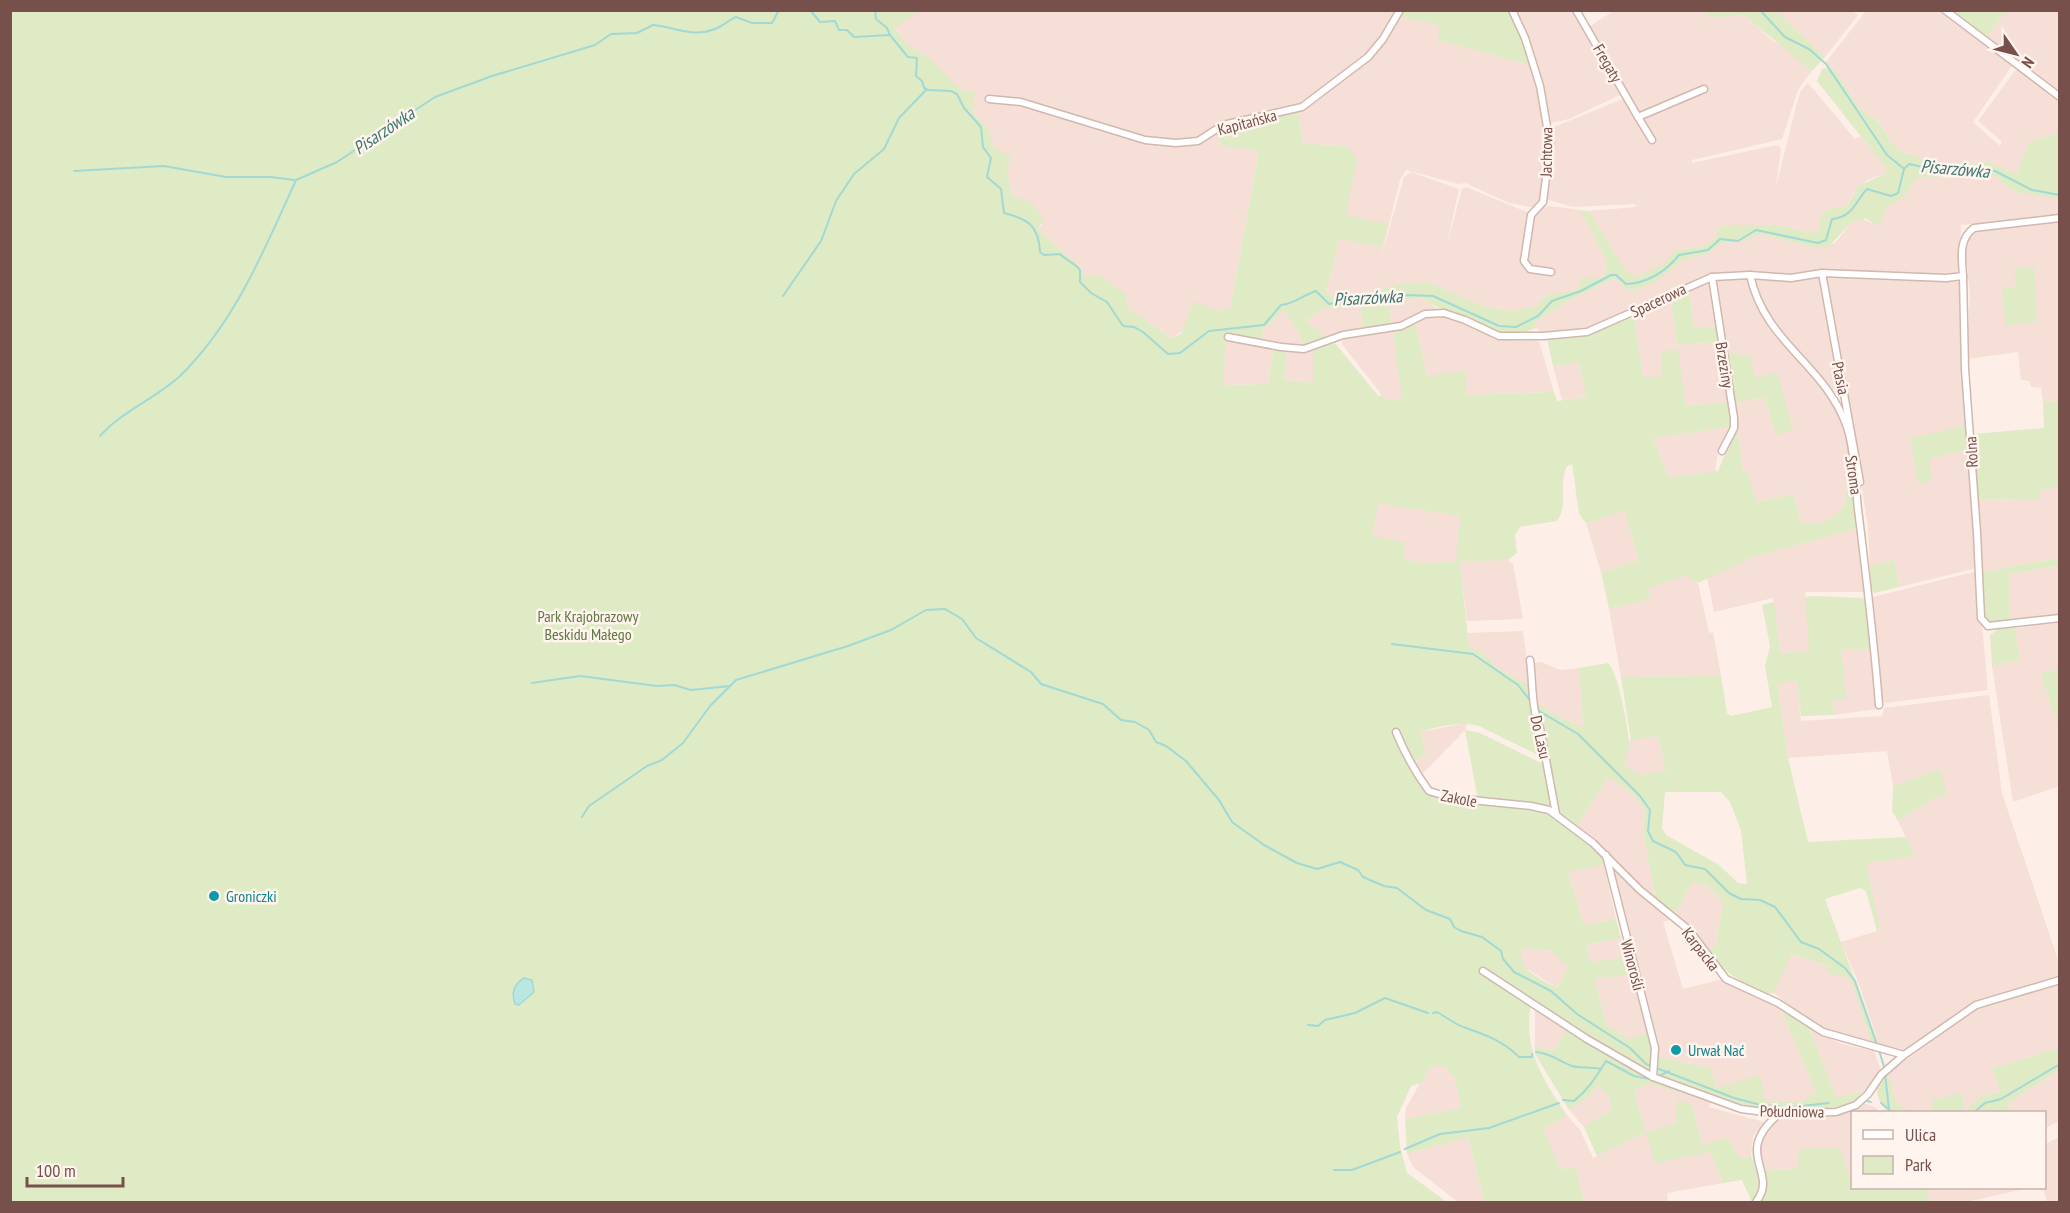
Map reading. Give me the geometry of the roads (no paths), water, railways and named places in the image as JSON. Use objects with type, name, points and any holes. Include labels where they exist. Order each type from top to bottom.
[{"type":"street","name":"Kapitańska","points":[[989,99],[1042,107],[1145,140],[1190,143],[1223,125],[1302,107],[1312,102],[1372,52],[1400,10]]},
{"type":"street","name":"Jachtowa","points":[[1512,10],[1525,38],[1540,86],[1550,144],[1543,202],[1531,215],[1524,261],[1530,269],[1551,272]]},
{"type":"street","name":"Fregaty","points":[[1576,10],[1652,140]]},
{"type":"street","points":[[1945,10],[2060,97]]},
{"type":"street","points":[[1638,117],[1704,89]]},
{"type":"street","points":[[1963,276],[1962,248],[1965,238],[1974,228],[2060,218]]},
{"type":"street","name":"Spacerowa","points":[[1228,337],[1304,349],[1342,335],[1401,326],[1425,314],[1444,313],[1506,338],[1587,332],[1712,277],[1750,275],[1791,278],[1822,273],[1946,278],[1963,276]]},
{"type":"street","name":"Ptasia","points":[[1822,273],[1860,482]]},
{"type":"street","name":"Stroma","points":[[1750,275],[1754,292],[1771,327],[1815,372],[1847,428],[1870,596],[1879,705]]},
{"type":"street","name":"Rolna","points":[[1963,276],[1965,292],[1964,357],[1981,618],[1988,626],[2060,618]]},
{"type":"street","name":"Brzeziny","points":[[1712,277],[1734,418],[1734,428],[1722,451]]},
{"type":"street","name":"Do Lasu","points":[[1530,660],[1534,687],[1534,715],[1540,728],[1556,814]]},
{"type":"street","name":"Zakole","points":[[1396,732],[1408,761],[1430,791],[1452,798],[1531,806],[1556,814]]},
{"type":"street","name":"Karpacka","points":[[1556,814],[1605,854],[1640,890],[1689,930],[1726,979],[1778,1003],[1823,1032],[1904,1055]]},
{"type":"street","name":"Winorośli","points":[[1605,854],[1655,1048],[1653,1077]]},
{"type":"street","name":"Południowa","points":[[1483,971],[1587,1039],[1653,1077],[1741,1108],[1779,1113],[1836,1112],[1856,1105],[1881,1075],[1904,1055],[1976,1005],[2060,980]]},
{"type":"street","points":[[1756,1203],[1762,1188],[1762,1177],[1755,1148],[1768,1123],[1779,1113]]},
{"type":"water","points":[[524,978],[532,980],[534,992],[519,1005],[515,1004],[514,989]]},
{"type":"waterway","name":"Pisarzówka","points":[[100,436],[118,419],[180,376],[217,333],[247,284],[296,180],[337,162],[435,97],[492,76],[595,45],[611,34],[637,33],[653,25],[691,32],[707,31],[718,28],[736,17],[752,23],[772,23],[779,10]]},
{"type":"waterway","name":"Pisarzówka","points":[[796,10],[808,10]]},
{"type":"waterway","name":"Pisarzówka","points":[[810,10],[820,22],[835,21],[839,30],[847,30],[854,37],[890,35],[908,57],[917,58],[916,76],[922,81],[924,88],[951,91],[957,94],[964,108],[981,127],[983,147],[991,158],[987,177],[1001,189],[1004,213],[1020,218],[1031,225],[1037,236],[1040,252],[1044,255],[1060,254],[1076,266],[1080,270],[1080,282],[1091,293],[1107,302],[1123,326],[1134,327],[1143,332],[1168,354],[1180,353],[1209,331],[1264,325],[1281,305],[1291,303],[1316,291],[1329,304],[1374,296],[1389,299],[1405,295],[1433,296],[1499,326],[1516,327],[1538,316],[1552,301],[1581,291],[1611,275],[1616,275],[1626,284],[1649,279],[1662,271],[1679,255],[1708,250],[1720,239],[1738,241],[1756,230],[1818,243],[1826,240],[1832,219],[1849,212],[1867,189],[1891,196],[1898,193],[1904,169],[1909,164],[1941,171],[1966,169],[1995,171],[2032,190],[2060,195]]},
{"type":"waterway","points":[[875,10],[876,19],[887,28],[890,35]]},
{"type":"waterway","points":[[1760,10],[1785,37],[1809,49],[1826,64],[1887,155],[1903,168]]},
{"type":"waterway","points":[[783,296],[821,241],[836,201],[854,174],[884,149],[899,118],[926,90]]},
{"type":"waterway","points":[[74,171],[164,166],[226,177],[271,177],[294,180]]},
{"type":"waterway","points":[[582,817],[589,806],[647,766],[662,760],[683,743],[710,706],[736,680],[848,646],[891,630],[926,610],[945,609],[962,619],[976,638],[1031,672],[1041,684],[1103,704],[1121,720],[1135,722],[1149,730],[1156,742],[1166,746],[1186,761],[1219,800],[1232,822],[1264,845],[1297,863],[1317,869],[1340,862],[1358,870],[1363,877],[1384,886],[1397,888],[1426,910],[1450,919],[1454,927],[1482,937],[1501,951],[1503,959],[1514,972],[1551,991],[1577,1014],[1630,1048],[1646,1064],[1734,1098],[1761,1105],[1783,1107]]},
{"type":"waterway","points":[[1392,644],[1473,654],[1518,685],[1532,703]]},
{"type":"waterway","points":[[532,683],[580,676],[657,686],[674,685],[691,690],[730,686]]},
{"type":"waterway","points":[[1539,711],[1578,734],[1640,796],[1650,810],[1648,831],[1653,841],[1676,852],[1685,865],[1705,869],[1729,893],[1741,899],[1760,900],[1775,907],[1801,942],[1819,949],[1845,968],[1855,981],[1877,1045]]},
{"type":"waterway","points":[[1308,1025],[1318,1026],[1325,1020],[1355,1013],[1385,998],[1428,1013]]},
{"type":"waterway","points":[[1433,1013],[1437,1012],[1459,1025],[1494,1039],[1519,1057],[1532,1057],[1532,1054]]},
{"type":"waterway","points":[[1879,1050],[1885,1070]]},
{"type":"waterway","points":[[1536,1052],[1546,1054],[1574,1067],[1601,1069]]},
{"type":"waterway","points":[[1563,1100],[1574,1101],[1592,1082],[1606,1061],[1634,1076],[1650,1079]]},
{"type":"waterway","points":[[1975,1111],[1985,1103],[2001,1099],[2060,1064]]},
{"type":"waterway","points":[[1657,1077],[1669,1071]]},
{"type":"waterway","points":[[1885,1074],[1889,1109]]},
{"type":"waterway","points":[[1867,1101],[1871,1102]]},
{"type":"waterway","points":[[1405,1149],[1440,1134],[1489,1128],[1559,1103]]},
{"type":"waterway","points":[[1792,1107],[1829,1103]]},
{"type":"waterway","points":[[1881,1103],[1891,1111]]},
{"type":"waterway","points":[[1334,1170],[1352,1170],[1400,1152]]},
{"type":"place","name":"Groniczki","points":[[214,896]]},
{"type":"place","name":"Urwał Nać","points":[[1676,1050]]},
{"type":"park label","name":"Park Krajobrazowy Beskidu Małego","points":[[588,625]]}]
